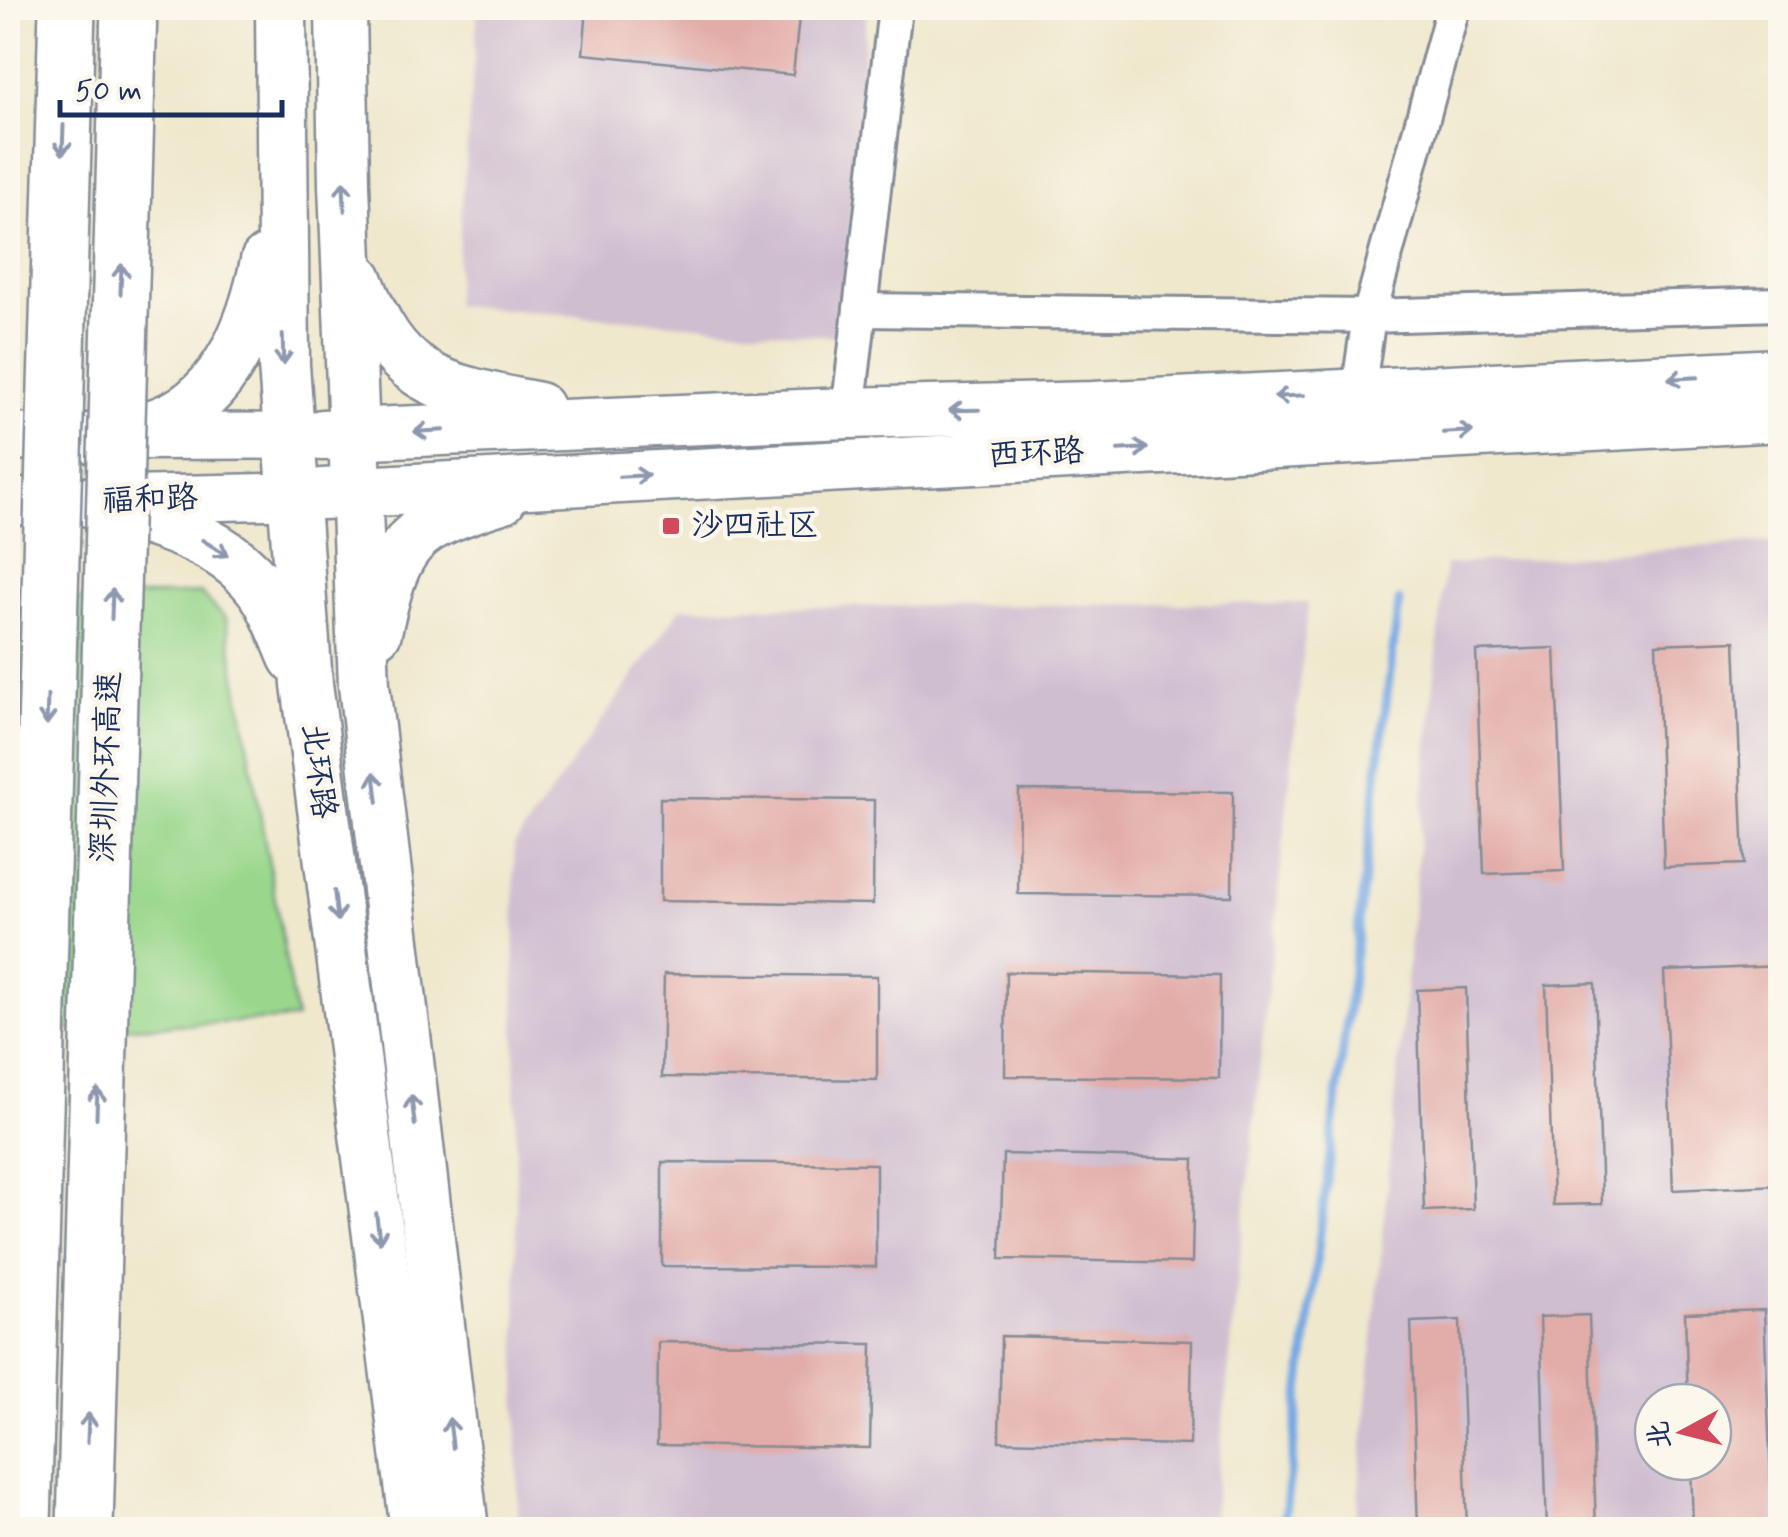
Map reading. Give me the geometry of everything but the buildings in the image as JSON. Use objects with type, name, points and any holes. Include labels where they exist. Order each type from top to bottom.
[{"type":"highway","name":"深圳外环高速","points":[[24,1524],[67,8]]},
{"type":"highway","name":"深圳外环高速","points":[[85,1526],[129,8]]},
{"type":"main road","name":"北环路","points":[[281,8],[287,436],[307,684],[416,1530]]},
{"type":"main road","name":"北环路","points":[[342,8],[346,252],[364,685],[463,1530]]},
{"type":"main road","points":[[94,438],[164,421],[195,400],[221,373],[256,308],[281,182]]},
{"type":"main road","points":[[346,252],[370,316],[382,336],[416,371],[459,392],[611,423]]},
{"type":"main road","name":"西环路","points":[[287,436],[848,412],[1093,407],[1780,374]]},
{"type":"main road","name":"西环路","points":[[292,496],[1780,416]]},
{"type":"main road","name":"福和路","points":[[8,438],[287,436]]},
{"type":"main road","points":[[364,685],[386,585],[394,563],[408,544],[445,515],[562,480]]},
{"type":"main road","name":"福和路","points":[[8,502],[292,496]]},
{"type":"main road","points":[[92,502],[201,539],[237,562],[264,594],[307,684]]},
{"type":"street","points":[[848,412],[894,8]]},
{"type":"street","points":[[1358,393],[1369,316],[1453,8]]},
{"type":"street","points":[[860,310],[1369,316],[1780,304]]},
{"type":"shaded area","points":[[478,8],[867,8],[841,337],[454,305]]},
{"type":"shaded area","points":[[1780,541],[1780,1529],[1355,1530],[1445,565]]},
{"type":"shaded area","points":[[1308,603],[1212,1529],[518,1529],[514,845],[681,608]]},
{"type":"green space","points":[[200,593],[226,618],[296,1019],[8,1033],[8,603]]},
{"type":"waterway","points":[[1283,1530],[1399,601]]},
{"type":"place","name":"沙四社区","points":[[671,526]]}]
